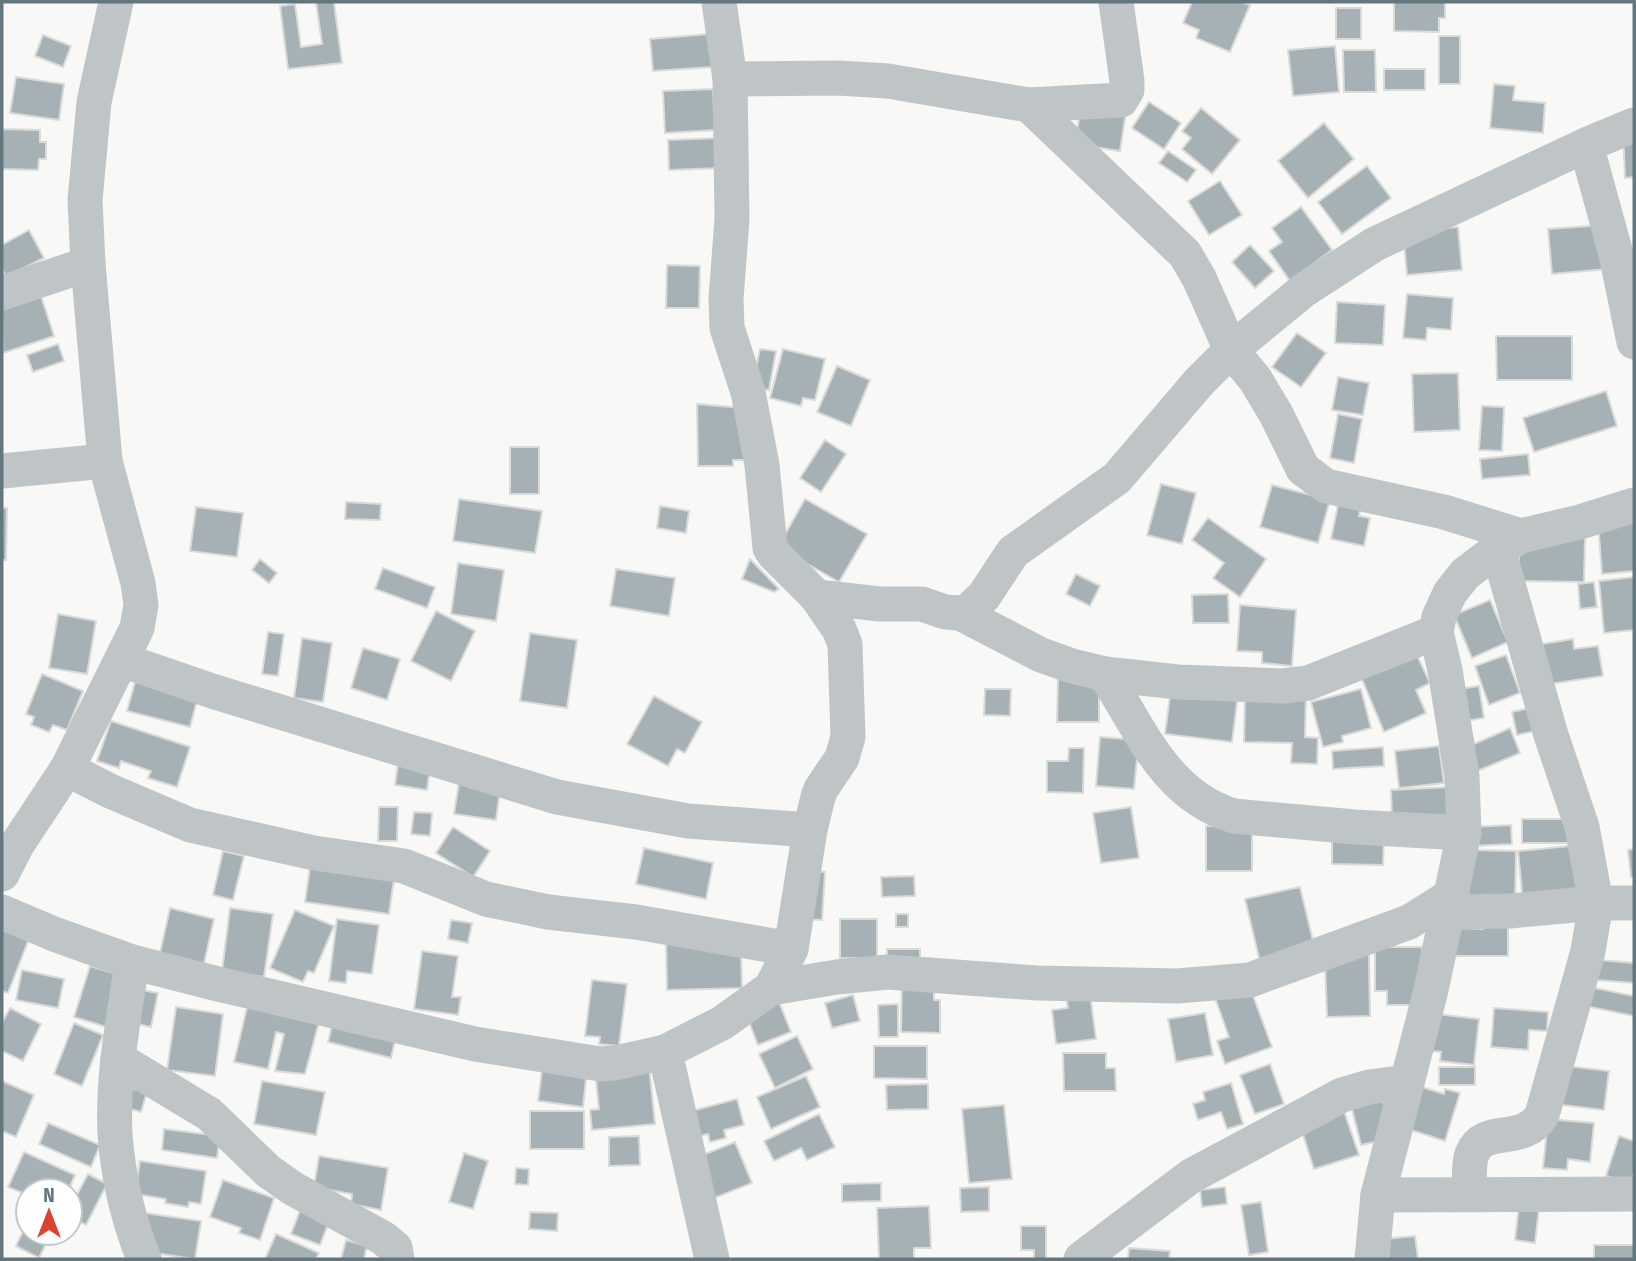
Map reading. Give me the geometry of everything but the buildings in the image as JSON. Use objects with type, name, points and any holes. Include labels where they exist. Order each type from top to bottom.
[{"type":"street","points":[[2,874],[18,843],[67,769],[137,628],[141,605],[123,522],[105,461],[85,200],[92,120],[117,2]]},
{"type":"street","points":[[719,2],[730,79],[732,219],[725,310],[727,328],[748,392],[762,465],[770,548],[817,597],[839,629],[845,644],[849,726],[845,750],[821,789],[810,830],[791,949],[771,988]]},
{"type":"street","points":[[730,79],[838,78],[888,81],[1029,105],[1121,100],[1125,97],[1127,81],[1116,2]]},
{"type":"street","points":[[1029,105],[1185,254],[1199,278],[1231,350],[1262,391],[1303,469],[1326,486],[1444,512],[1509,543]]},
{"type":"street","points":[[960,614],[978,603],[1020,545],[1117,478],[1231,350],[1304,290],[1375,244],[1634,125]]},
{"type":"street","points":[[1586,145],[1616,254],[1634,342]]},
{"type":"street","points":[[2,293],[88,264]]},
{"type":"street","points":[[2,471],[105,461]]},
{"type":"street","points":[[1372,1259],[1378,1195],[1431,990],[1464,833],[1462,776],[1436,632],[1439,617],[1450,593],[1465,575],[1509,543],[1634,505]]},
{"type":"street","points":[[1469,1193],[1471,1160],[1478,1144],[1488,1137],[1522,1132],[1535,1127],[1542,1115],[1588,951],[1596,903],[1582,827],[1551,735],[1509,543]]},
{"type":"street","points":[[817,597],[880,604],[922,604],[960,614],[1041,655],[1072,666],[1105,674],[1178,682],[1308,683],[1436,632]]},
{"type":"street","points":[[122,660],[212,691],[556,797],[688,821],[810,830]]},
{"type":"street","points":[[1105,674],[1166,773],[1188,793],[1220,812],[1234,816],[1315,824],[1464,833]]},
{"type":"street","points":[[67,769],[110,791],[190,825],[314,853],[404,866],[486,899],[548,912],[636,922],[791,949]]},
{"type":"street","points":[[2,912],[132,962],[230,987],[475,1044],[600,1064],[665,1052],[722,1023],[771,988],[837,977],[888,972],[1037,983],[1177,986],[1250,980],[1409,922],[1448,904],[1510,911],[1596,903],[1634,903]]},
{"type":"street","points":[[132,962],[118,1059],[115,1133],[129,1222],[144,1259]]},
{"type":"street","points":[[665,1052],[712,1259]]},
{"type":"street","points":[[118,1059],[209,1114],[268,1171],[292,1188],[383,1238],[395,1248],[397,1259]]},
{"type":"street","points":[[1081,1259],[1191,1176],[1342,1095],[1368,1087],[1408,1082]]},
{"type":"street","points":[[1378,1195],[1634,1194]]}]
